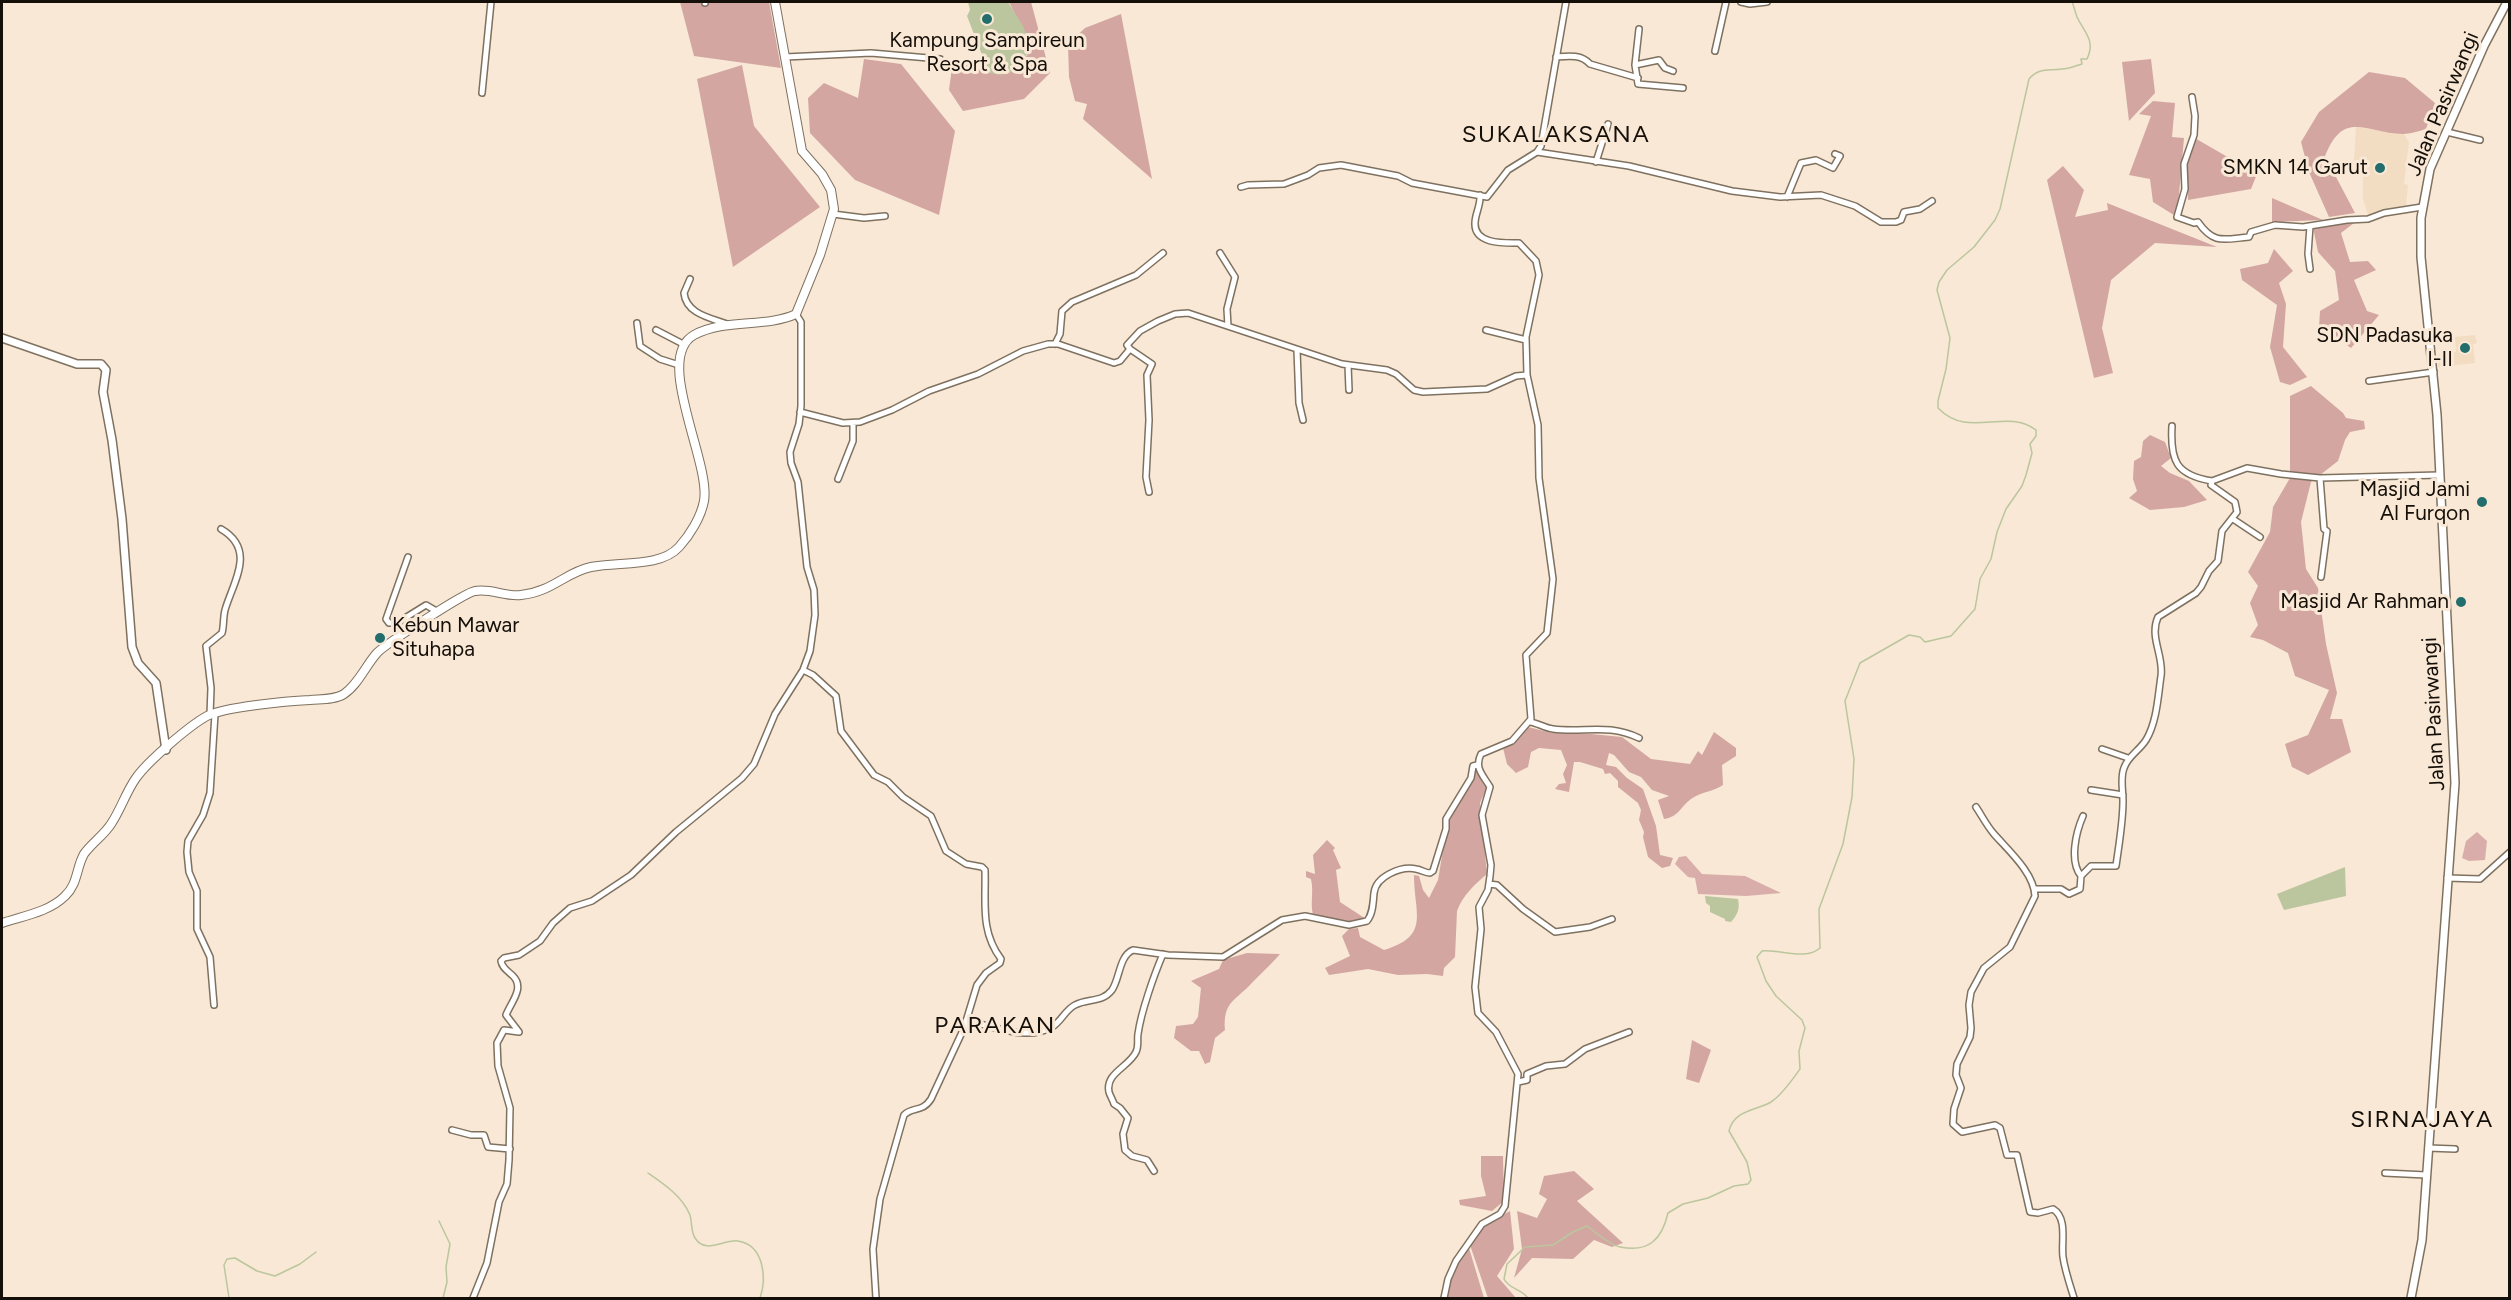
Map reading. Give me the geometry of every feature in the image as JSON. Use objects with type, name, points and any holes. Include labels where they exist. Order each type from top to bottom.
[{"type":"main road","points":[[2,923],[47,909],[69,893],[83,857],[110,825],[137,777],[166,750],[213,714],[343,695],[379,650],[464,595],[475,591],[523,595],[548,589],[589,567],[659,560],[674,553],[695,524],[705,499],[704,480],[688,417],[679,365],[683,344],[696,334],[729,325],[784,318],[796,314],[820,255],[833,214],[831,189],[822,174],[802,151],[776,2]]},
{"type":"street","points":[[482,93],[491,2]]},
{"type":"street","points":[[1241,187],[1248,184],[1284,184],[1319,168],[1341,165],[1400,177],[1412,183],[1487,197],[1508,171],[1537,152],[1541,146],[1566,2]]},
{"type":"street","points":[[1715,51],[1726,2]]},
{"type":"street","points":[[1741,2],[1750,4],[1767,2]]},
{"type":"street","name":"Jalan Pasirwangi","points":[[2410,1299],[2422,1240],[2455,783],[2434,372],[2421,257],[2422,207],[2427,176],[2484,46],[2507,2]]},
{"type":"street","points":[[1639,28],[1635,65],[1640,85],[1683,88]]},
{"type":"street","points":[[785,57],[871,52],[940,60]]},
{"type":"street","points":[[1556,57],[1576,56],[1586,59],[1590,64],[1638,78]]},
{"type":"street","points":[[1635,65],[1659,60],[1665,68],[1673,71]]},
{"type":"street","points":[[2192,97],[2195,116],[2194,135],[2184,164],[2185,189],[2177,218],[2198,222],[2214,239],[2248,237],[2251,232],[2275,225],[2310,226],[2368,219],[2384,213],[2422,207]]},
{"type":"street","points":[[1596,162],[1608,124]]},
{"type":"street","points":[[2447,132],[2480,140]]},
{"type":"street","points":[[1537,152],[1629,166],[1732,192],[1787,197],[1810,194],[1827,196],[1855,206],[1881,222],[1888,223],[1901,220],[1904,212],[1920,209],[1932,201]]},
{"type":"street","points":[[1787,197],[1801,163],[1816,160],[1833,168],[1840,156],[1834,153]]},
{"type":"street","points":[[1444,1299],[1448,1279],[1456,1261],[1482,1224],[1500,1214],[1505,1206],[1507,1168],[1518,1082],[1516,1068],[1496,1032],[1480,1017],[1477,1008],[1475,972],[1481,929],[1478,911],[1489,884],[1491,865],[1482,815],[1490,787],[1479,772],[1478,765],[1481,754],[1512,741],[1530,722],[1527,655],[1547,633],[1552,579],[1539,478],[1538,425],[1527,375],[1526,340],[1539,275],[1536,261],[1519,243],[1496,244],[1478,232],[1474,223],[1480,195]]},
{"type":"street","points":[[833,214],[864,219],[885,216]]},
{"type":"street","points":[[2310,226],[2308,254],[2310,269]]},
{"type":"street","points":[[1055,344],[1060,334],[1062,311],[1072,302],[1136,275],[1163,253]]},
{"type":"street","points":[[1220,253],[1235,276],[1227,309],[1228,326]]},
{"type":"street","points":[[690,279],[684,293],[688,304],[703,317],[729,325]]},
{"type":"street","points":[[1149,492],[1146,477],[1149,420],[1147,375],[1152,364],[1127,345],[1140,332],[1175,314],[1188,313],[1348,365],[1387,370],[1396,374],[1414,390],[1423,392],[1487,389],[1516,376],[1527,375]]},
{"type":"street","points":[[473,1299],[487,1263],[499,1202],[507,1184],[510,1149],[510,1108],[496,1053],[502,1031],[506,1029],[519,1032],[506,1015],[518,989],[516,978],[502,966],[502,959],[519,956],[540,941],[553,923],[570,908],[592,901],[631,875],[675,832],[742,778],[754,764],[775,714],[803,670],[810,651],[815,615],[814,590],[807,567],[798,483],[791,463],[791,446],[799,424],[803,364],[801,322],[796,314]]},
{"type":"street","points":[[637,323],[640,346],[660,359],[679,365]]},
{"type":"street","points":[[656,330],[683,344]]},
{"type":"street","points":[[1486,330],[1526,340]]},
{"type":"street","points":[[2,338],[77,364],[101,364],[106,370],[103,392],[118,482],[132,647],[138,663],[156,683],[166,750]]},
{"type":"street","points":[[800,412],[830,421],[853,423],[892,410],[929,391],[978,374],[1023,351],[1055,344],[1113,363],[1120,361],[1130,349]]},
{"type":"street","points":[[1297,350],[1299,403],[1303,420]]},
{"type":"street","points":[[1348,365],[1349,390]]},
{"type":"street","points":[[2369,381],[2434,372]]},
{"type":"street","points":[[838,479],[853,441],[853,423]]},
{"type":"street","points":[[2172,426],[2172,446],[2178,468],[2188,476],[2212,481],[2247,468],[2320,478],[2440,475]]},
{"type":"street","points":[[2320,478],[2324,529],[2327,531],[2321,577]]},
{"type":"street","points":[[2034,889],[2061,889],[2069,894],[2080,889],[2081,876],[2091,866],[2116,866],[2123,771],[2128,758],[2146,739],[2156,709],[2162,663],[2157,645],[2156,621],[2158,617],[2196,593],[2201,587],[2209,571],[2218,561],[2222,531],[2237,512],[2235,502],[2211,485],[2212,481]]},
{"type":"street","points":[[2233,519],[2260,537]]},
{"type":"street","points":[[214,1005],[210,957],[197,929],[197,891],[189,872],[187,852],[188,841],[203,814],[210,793],[213,714],[206,646],[222,633],[225,610],[239,574],[240,551],[231,536],[221,529]]},
{"type":"street","points":[[408,557],[386,619],[389,623],[397,623],[426,605],[438,612]]},
{"type":"street","points":[[803,670],[819,680],[836,696],[840,731],[873,775],[888,783],[903,797],[931,816],[946,851],[966,864],[982,867],[985,870],[984,905],[988,937],[1001,961],[981,978],[966,1021],[931,1099],[924,1107],[909,1111],[904,1115],[880,1199],[873,1249],[876,1299]]},
{"type":"street","points":[[1530,722],[1553,729],[1624,730],[1639,738]]},
{"type":"street","points":[[2102,749],[2128,758]]},
{"type":"street","points":[[966,1021],[1022,1034],[1051,1028],[1072,1007],[1084,1001],[1097,1000],[1109,993],[1113,989],[1128,952],[1137,949],[1163,954],[1223,957],[1282,920],[1325,918],[1349,925],[1367,921],[1372,912],[1375,889],[1381,880],[1399,870],[1417,869],[1425,873],[1433,871],[1446,819],[1471,778],[1473,766],[1478,765]]},
{"type":"street","points":[[2091,790],[2123,795]]},
{"type":"street","points":[[1976,807],[1994,833],[2018,860],[2034,889],[2035,896],[2010,946],[1984,968],[1971,992],[1970,1037],[1957,1064],[1956,1075],[1961,1088],[1954,1108],[1953,1124],[1962,1132],[1995,1125],[2000,1128],[2007,1155],[2017,1155],[2030,1212],[2038,1213],[2053,1209],[2060,1218],[2065,1242],[2063,1255],[2074,1299]]},
{"type":"street","points":[[2081,876],[2076,870],[2075,850],[2083,816]]},
{"type":"street","points":[[2447,878],[2480,879],[2510,852]]},
{"type":"street","points":[[1489,884],[1497,885],[1555,932],[1590,927],[1612,920]]},
{"type":"street","points":[[1154,1171],[1147,1160],[1132,1156],[1125,1150],[1123,1134],[1128,1118],[1114,1104],[1109,1092],[1111,1077],[1128,1065],[1137,1050],[1144,1009],[1163,954]]},
{"type":"street","points":[[1518,1082],[1527,1080],[1527,1074],[1546,1066],[1566,1064],[1585,1049],[1629,1032]]},
{"type":"street","points":[[452,1130],[471,1135],[484,1135],[488,1148],[510,1149]]},
{"type":"street","points":[[2428,1148],[2455,1149]]},
{"type":"street","points":[[2385,1173],[2426,1175]]},
{"type":"shaded area","points":[[680,2],[769,2],[781,68],[694,56]]},
{"type":"shaded area","points":[[968,2],[1008,2],[1023,26],[1031,48],[1016,71],[1001,75],[989,73],[967,16],[970,10]]},
{"type":"shaded area","points":[[1009,2],[1031,2],[1050,73],[1024,99],[963,111],[949,90],[953,60],[989,73],[1016,71],[1032,48]]},
{"type":"shaded area","points":[[1121,14],[1152,179],[1083,119],[1087,104],[1075,101],[1069,77],[1068,44],[1085,28]]},
{"type":"shaded area","points":[[864,59],[901,64],[955,131],[939,215],[855,180],[810,133],[808,98],[824,83],[858,98]]},
{"type":"shaded area","points":[[2151,59],[2155,93],[2129,121],[2122,62]]},
{"type":"shaded area","points":[[742,65],[754,126],[820,207],[733,267],[697,79]]},
{"type":"shaded area","points":[[2369,72],[2405,78],[2435,103],[2426,129],[2403,134],[2357,127],[2348,128],[2340,133],[2325,156],[2355,213],[2329,217],[2309,172],[2301,142],[2319,112]]},
{"type":"shaded area","points":[[2153,101],[2175,103],[2172,137],[2184,138],[2177,217],[2153,202],[2150,179],[2129,175],[2151,116],[2139,114]]},
{"type":"shaded area","name":"SMKN 14 Garut","points":[[2356,127],[2404,134],[2409,142],[2404,184],[2408,185],[2406,207],[2369,218],[2363,199],[2363,176],[2355,174]]},
{"type":"shaded area","points":[[2193,137],[2257,174],[2251,189],[2188,200],[2187,168]]},
{"type":"shaded area","points":[[2063,166],[2084,190],[2075,217],[2108,210],[2107,203],[2217,247],[2155,243],[2111,280],[2102,328],[2113,373],[2094,378],[2047,180]]},
{"type":"shaded area","points":[[2272,198],[2323,220],[2272,222]]},
{"type":"shaded area","points":[[2354,223],[2341,233],[2350,262],[2368,261],[2376,270],[2354,280],[2367,311],[2379,315],[2351,348],[2337,338],[2335,332],[2319,327],[2320,311],[2339,300],[2335,271],[2318,252],[2313,227]]},
{"type":"shaded area","points":[[2274,249],[2293,271],[2279,283],[2286,304],[2283,347],[2307,377],[2290,385],[2280,382],[2270,347],[2277,305],[2242,280],[2240,269],[2268,263]]},
{"type":"shaded area","name":"SDN Padasuka I-II","points":[[2475,335],[2477,343],[2473,344],[2475,363],[2438,367],[2437,355],[2456,352],[2455,337]]},
{"type":"shaded area","points":[[2311,386],[2346,418],[2364,421],[2365,429],[2350,432],[2338,461],[2311,482],[2301,522],[2306,569],[2318,588],[2326,644],[2337,693],[2330,719],[2342,719],[2351,752],[2308,775],[2292,767],[2285,744],[2308,735],[2329,690],[2295,676],[2288,653],[2263,640],[2250,637],[2258,625],[2250,603],[2258,586],[2248,572],[2270,532],[2273,507],[2290,478],[2290,396]]},
{"type":"shaded area","points":[[2150,435],[2165,442],[2171,458],[2161,466],[2170,473],[2189,481],[2207,500],[2184,507],[2150,510],[2129,498],[2137,491],[2133,479],[2134,461],[2141,457],[2143,441]]},
{"type":"shaded area","points":[[1528,727],[1552,733],[1622,737],[1651,759],[1690,764],[1698,751],[1702,755],[1714,732],[1736,748],[1736,756],[1722,765],[1723,785],[1695,796],[1676,814],[1664,819],[1658,800],[1669,796],[1652,790],[1641,777],[1629,772],[1614,755],[1609,753],[1606,765],[1616,767],[1643,789],[1656,826],[1660,855],[1673,858],[1670,866],[1662,868],[1648,857],[1644,832],[1639,820],[1641,810],[1638,803],[1618,787],[1618,781],[1610,773],[1605,774],[1603,769],[1574,762],[1569,792],[1555,789],[1559,784],[1566,783],[1563,774],[1567,765],[1561,750],[1539,748],[1531,752],[1528,767],[1516,773],[1507,764],[1503,748]]},
{"type":"shaded area","points":[[1476,769],[1487,787],[1480,803],[1487,874],[1469,891],[1457,911],[1455,957],[1444,968],[1443,976],[1398,975],[1368,969],[1329,975],[1325,968],[1350,956],[1342,936],[1349,929],[1358,928],[1360,937],[1384,950],[1409,938],[1417,922],[1414,875],[1419,876],[1423,890],[1429,898],[1438,880],[1447,826]]},
{"type":"shaded area","points":[[2477,832],[2487,841],[2485,860],[2469,861],[2462,858],[2466,841]]},
{"type":"shaded area","points":[[1327,840],[1335,848],[1333,850],[1341,868],[1336,870],[1340,902],[1366,919],[1346,923],[1313,915],[1312,884],[1311,879],[1306,877],[1306,871],[1315,874],[1313,855]]},
{"type":"shaded area","points":[[1686,856],[1702,874],[1745,876],[1781,893],[1746,896],[1698,894],[1695,878],[1688,877],[1675,864],[1679,857]]},
{"type":"shaded area","points":[[2345,867],[2346,896],[2284,910],[2277,894]]},
{"type":"shaded area","points":[[1705,896],[1738,899],[1738,911],[1731,922],[1710,912]]},
{"type":"shaded area","points":[[1247,953],[1280,954],[1228,1008],[1225,1030],[1215,1038],[1210,1062],[1205,1064],[1199,1051],[1191,1051],[1174,1038],[1176,1026],[1193,1024],[1198,1017],[1201,988],[1191,981],[1219,969],[1223,960]]},
{"type":"shaded area","points":[[1692,1040],[1711,1050],[1699,1083],[1686,1079]]},
{"type":"shaded area","points":[[1481,1156],[1503,1156],[1504,1201],[1492,1211],[1460,1205],[1459,1200],[1486,1196],[1481,1176]]},
{"type":"shaded area","points":[[1574,1171],[1594,1189],[1577,1201],[1623,1243],[1612,1247],[1594,1240],[1573,1259],[1532,1258],[1514,1278],[1522,1249],[1517,1211],[1537,1218],[1547,1199],[1539,1194],[1544,1176]]},
{"type":"shaded area","points":[[1510,1211],[1514,1249],[1497,1276],[1516,1298],[1488,1298],[1470,1245],[1485,1224]]},
{"type":"shaded area","points":[[1469,1248],[1484,1298],[1447,1298],[1449,1272]]},
{"type":"waterway","points":[[1528,1298],[1504,1279],[1507,1264],[1525,1247],[1553,1245],[1587,1226],[1616,1246],[1639,1248],[1653,1242],[1662,1230],[1668,1213],[1683,1204],[1708,1198],[1734,1186],[1748,1184],[1751,1180],[1747,1162],[1729,1131],[1732,1124],[1740,1115],[1775,1099],[1800,1069],[1799,1051],[1805,1028],[1802,1020],[1776,996],[1766,981],[1757,957],[1762,951],[1807,954],[1820,948],[1819,909],[1843,844],[1852,797],[1854,759],[1845,701],[1860,663],[1909,635],[1920,637],[1925,642],[1951,636],[1975,609],[1980,579],[1991,559],[1997,532],[2006,509],[2022,486],[2032,453],[2030,444],[2036,436],[2036,430],[2024,424],[2012,421],[1962,422],[1938,408],[1950,338],[1937,290],[1947,270],[1974,247],[1995,220],[2000,209],[2029,79],[2040,71],[2069,68],[2082,64],[2081,59],[2087,59],[2090,41],[2072,2]]},
{"type":"waterway","points":[[648,1173],[672,1191],[687,1208],[694,1236],[699,1243],[709,1246],[738,1241],[753,1249],[763,1272],[760,1298]]},
{"type":"waterway","points":[[439,1221],[450,1244],[446,1267],[447,1282],[443,1298]]},
{"type":"waterway","points":[[229,1298],[224,1265],[227,1259],[235,1258],[257,1271],[275,1276],[300,1264],[316,1252]]},
{"type":"place","name":"Kampung Sampireun Resort & Spa","points":[[987,19]]},
{"type":"place","name":"SMKN 14 Garut","points":[[2380,168]]},
{"type":"place","name":"SDN Padasuka I-II","points":[[2465,348]]},
{"type":"place","name":"Masjid Jami Al Furqon","points":[[2482,502]]},
{"type":"place","name":"Masjid Ar Rahman","points":[[2461,602]]},
{"type":"place","name":"Kebun Mawar Situhapa","points":[[380,638]]},
{"type":"district","name":"SUKALAKSANA","points":[[1556,135]]},
{"type":"district","name":"PARAKAN","points":[[995,1026]]},
{"type":"district","name":"SIRNAJAYA","points":[[2422,1120]]}]
